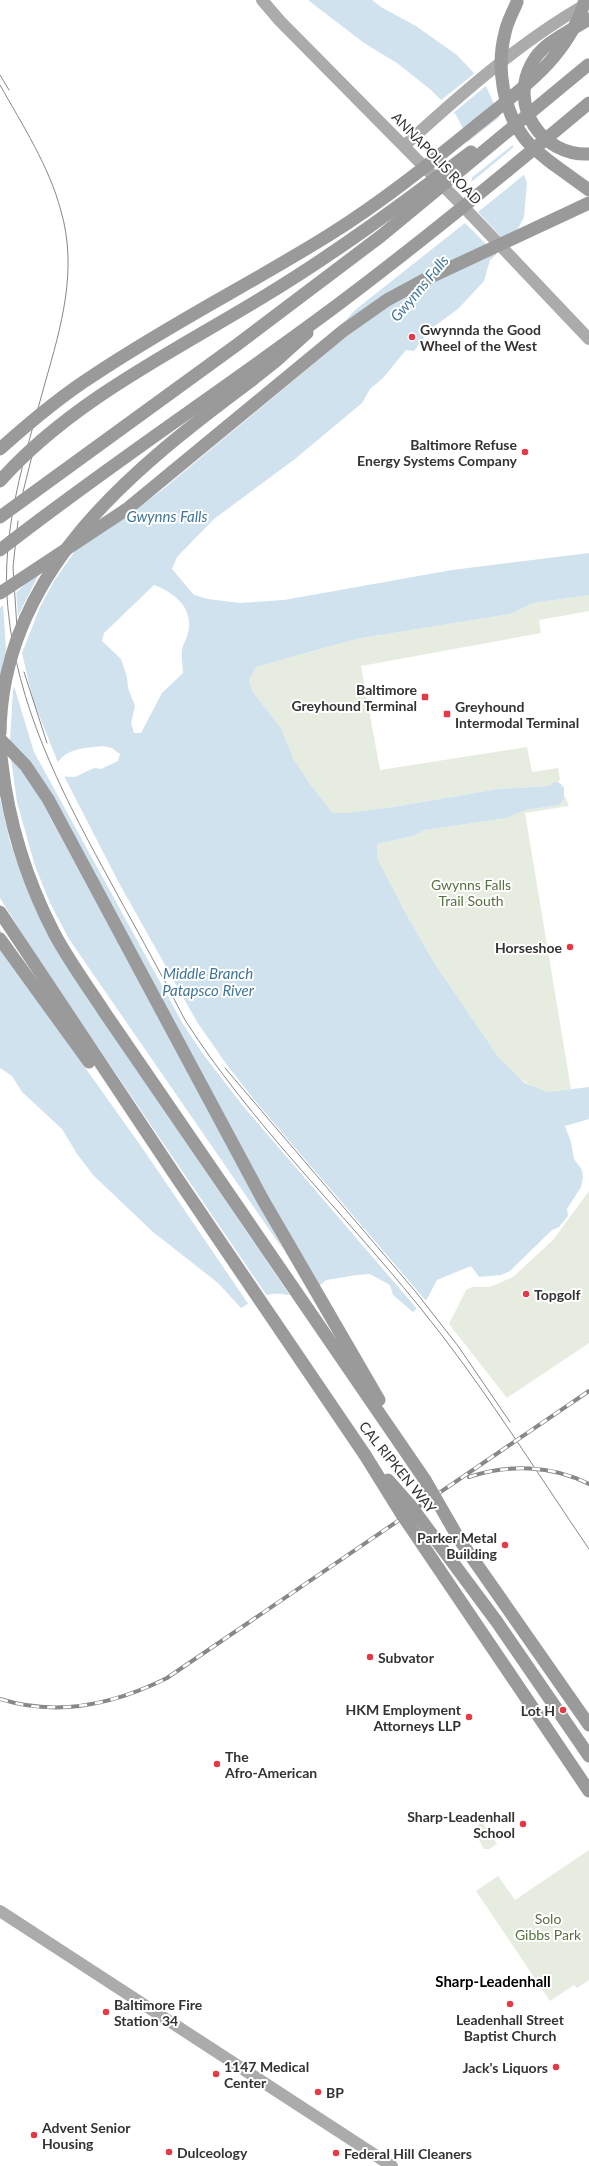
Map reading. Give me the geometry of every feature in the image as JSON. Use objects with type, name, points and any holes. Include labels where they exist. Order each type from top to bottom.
[{"type":"highway","points":[[519,0],[505,32],[502,48],[501,65],[505,94],[511,112],[526,139],[553,164],[589,190]]},
{"type":"highway","points":[[0,449],[28,424],[93,375],[329,235],[412,176],[528,83],[550,63],[573,30],[585,0]]},
{"type":"highway","points":[[589,19],[545,46],[531,64],[524,89],[525,107],[536,128],[552,145],[563,151],[577,155],[589,154]]},
{"type":"highway","points":[[559,38],[589,25]]},
{"type":"highway","points":[[0,481],[33,447],[83,409],[138,372],[270,294],[346,244],[588,64]]},
{"type":"highway","points":[[0,518],[238,344],[381,236],[588,64]]},
{"type":"highway","points":[[0,550],[65,501],[340,303],[474,198],[589,103]]},
{"type":"highway","points":[[0,593],[127,509],[343,331],[387,300],[424,280],[589,203]]},
{"type":"highway","points":[[0,733],[2,700],[16,640],[40,586],[66,547],[105,504],[154,457],[203,416],[276,362],[340,303]]},
{"type":"highway","points":[[0,739],[26,766],[48,799],[259,1194],[425,1480]]},
{"type":"highway","points":[[0,744],[9,809],[20,850],[36,894],[55,934],[97,1002],[425,1480]]},
{"type":"highway","points":[[0,912],[175,1175]]},
{"type":"highway","points":[[0,939],[143,1136],[175,1175]]},
{"type":"highway","name":"CAL RIPKEN WAY","points":[[175,1175],[365,1455],[410,1505],[497,1622],[589,1756]]},
{"type":"highway","points":[[365,1455],[401,1513],[589,1791]]},
{"type":"highway","name":"CAL RIPKEN WAY","points":[[425,1480],[459,1539],[589,1725]]},
{"type":"main road","name":"ANNAPOLIS ROAD","points":[[262,0],[280,21],[458,201],[589,339]]},
{"type":"main road","points":[[404,146],[437,116],[490,73],[563,17],[589,2]]},
{"type":"main road","points":[[546,31],[589,12]]},
{"type":"main road","points":[[0,1911],[392,2166]]},
{"type":"green space","points":[[589,595],[589,611],[539,620],[541,633],[361,666],[380,770],[527,747],[532,772],[558,768],[560,779],[558,783],[550,786],[498,789],[393,807],[333,813],[310,784],[293,758],[281,728],[253,692],[249,680],[256,667],[356,639],[510,614],[533,603]]},
{"type":"green space","name":"Gwynns Falls Trail South","points":[[565,796],[569,806],[525,813],[571,1089],[547,1092],[533,1087],[514,1074],[499,1058],[433,961],[377,859],[377,844],[413,836],[425,830],[507,818],[526,810],[558,805]]},
{"type":"green space","name":"Topgolf","points":[[589,1191],[589,1343],[507,1398],[449,1324],[466,1290],[472,1287],[490,1287],[513,1277],[553,1240]]},
{"type":"green space","points":[[482,1822],[497,1844],[489,1849],[484,1849],[473,1829]]},
{"type":"green space","name":"Solo Gibbs Park","points":[[589,1850],[589,1980],[577,1988],[574,1985],[550,2001],[476,1891],[498,1876],[515,1900]]},
{"type":"water","name":"Middle Branch Patapsco River","points":[[308,0],[372,0],[381,7],[416,26],[457,55],[486,86],[513,146],[527,183],[524,217],[511,242],[490,260],[484,281],[458,309],[429,330],[414,351],[406,350],[383,378],[370,389],[362,403],[295,459],[214,519],[177,557],[172,569],[194,595],[208,599],[240,603],[284,600],[452,570],[589,553],[589,595],[533,603],[510,614],[356,639],[256,667],[249,680],[253,692],[281,728],[293,758],[310,784],[333,813],[393,807],[498,789],[549,786],[555,782],[560,783],[564,788],[564,799],[559,805],[526,810],[507,818],[425,830],[413,836],[377,844],[377,858],[433,961],[499,1058],[525,1083],[547,1092],[589,1087],[589,1119],[565,1126],[571,1142],[574,1159],[582,1170],[583,1177],[581,1187],[567,1209],[568,1216],[559,1227],[552,1230],[510,1271],[501,1275],[479,1277],[471,1266],[437,1280],[427,1299],[413,1312],[393,1295],[390,1285],[370,1274],[326,1280],[304,1299],[285,1294],[271,1294],[241,1308],[218,1283],[153,1232],[94,1176],[77,1154],[62,1129],[22,1092],[12,1076],[0,1068],[0,608],[34,576],[110,514],[157,479],[320,347],[358,307],[422,250],[469,195],[472,178],[466,134],[456,115],[431,90],[397,63],[364,43]],"holes":[[[154,585],[176,597],[185,609],[188,616],[188,633],[183,646],[182,654],[183,673],[162,693],[141,733],[134,733],[131,723],[135,706],[128,688],[127,677],[121,659],[102,641],[104,633]],[[102,746],[112,748],[120,754],[118,761],[101,769],[94,768],[75,777],[52,776],[55,767],[65,755],[78,749]]]},
{"type":"pier","points":[[476,72],[487,85],[452,114],[439,102]]},
{"type":"pier","points":[[501,116],[514,144],[470,179],[465,144]]},
{"type":"pier","points":[[515,146],[525,174],[478,212],[503,239],[513,243],[498,256],[495,253],[428,284],[389,305],[347,336],[162,490],[75,551],[54,581],[40,607],[22,653],[33,700],[59,765],[55,774],[64,776],[119,883],[197,1022],[227,1065],[256,1102],[427,1302],[418,1310],[243,1106],[203,1054],[183,1024],[34,752],[14,686],[13,691],[10,741],[320,1289],[304,1301],[291,1297],[76,981],[52,943],[33,904],[10,842],[0,799],[0,676],[6,650],[3,603],[16,590],[18,616],[39,574],[65,543],[111,511],[98,524],[340,329],[487,245],[465,223],[345,318],[421,249],[467,195],[469,184]],"holes":[[[11,759],[29,778],[284,1251],[69,939],[50,903],[35,866],[17,802]]]},
{"type":"pier","points":[[0,898],[40,962],[267,1296],[249,1305],[143,1149],[20,976],[0,929]]},
{"type":"tram line","points":[[0,75],[9,90]]},
{"type":"tram line","points":[[0,85],[35,146],[50,178],[61,211],[66,233],[68,255],[68,277],[62,320],[22,467],[11,523],[6,580],[8,609],[20,679],[42,744],[87,839],[185,1020],[238,1095],[297,1166],[389,1270],[441,1334],[485,1394],[589,1549]]},
{"type":"tram line","points":[[23,492],[37,436]]},
{"type":"tram line","points":[[18,521],[13,567],[18,643]]},
{"type":"tram line","points":[[24,672],[47,743]]},
{"type":"tram line","points":[[225,1068],[415,1291],[458,1346],[510,1422]]},
{"type":"railway","points":[[0,1699],[43,1707],[85,1705],[127,1695],[167,1678],[589,1391]]},
{"type":"railway","points":[[469,1477],[499,1470],[529,1468],[560,1473],[589,1484]]},
{"type":"place","name":"Gwynnda the Good Wheel of the West","points":[[412,337]]},
{"type":"place","name":"Baltimore Refuse Energy Systems Company","points":[[525,452]]},
{"type":"place","name":"Baltimore Greyhound Terminal","points":[[425,697]]},
{"type":"place","name":"Greyhound Intermodal Terminal","points":[[447,714]]},
{"type":"place","name":"Horseshoe","points":[[570,947]]},
{"type":"place","name":"Topgolf","points":[[526,1294]]},
{"type":"place","name":"Parker Metal Building","points":[[505,1545]]},
{"type":"place","name":"Subvator","points":[[370,1657]]},
{"type":"place","name":"Lot H","points":[[563,1710]]},
{"type":"place","name":"HKM Employment Attorneys LLP","points":[[469,1717]]},
{"type":"place","name":"The Afro-American","points":[[217,1764]]},
{"type":"place","name":"Sharp-Leadenhall School","points":[[523,1824]]},
{"type":"place","name":"Leadenhall Street Baptist Church","points":[[510,2004]]},
{"type":"place","name":"Baltimore Fire Station 34","points":[[106,2012]]},
{"type":"place","name":"Jack's Liquors","points":[[556,2067]]},
{"type":"place","name":"1147 Medical Center","points":[[216,2074]]},
{"type":"place","name":"BP","points":[[318,2092]]},
{"type":"place","name":"Advent Senior Housing","points":[[34,2135]]},
{"type":"place","name":"Dulceology","points":[[169,2152]]},
{"type":"place","name":"Federal Hill Cleaners","points":[[336,2153]]},
{"type":"district","name":"Sharp-Leadenhall","points":[[493,1981]]},
{"type":"water label","name":"Gwynns Falls","points":[[419,288]]},
{"type":"water label","name":"Gwynns Falls","points":[[167,516]]}]
